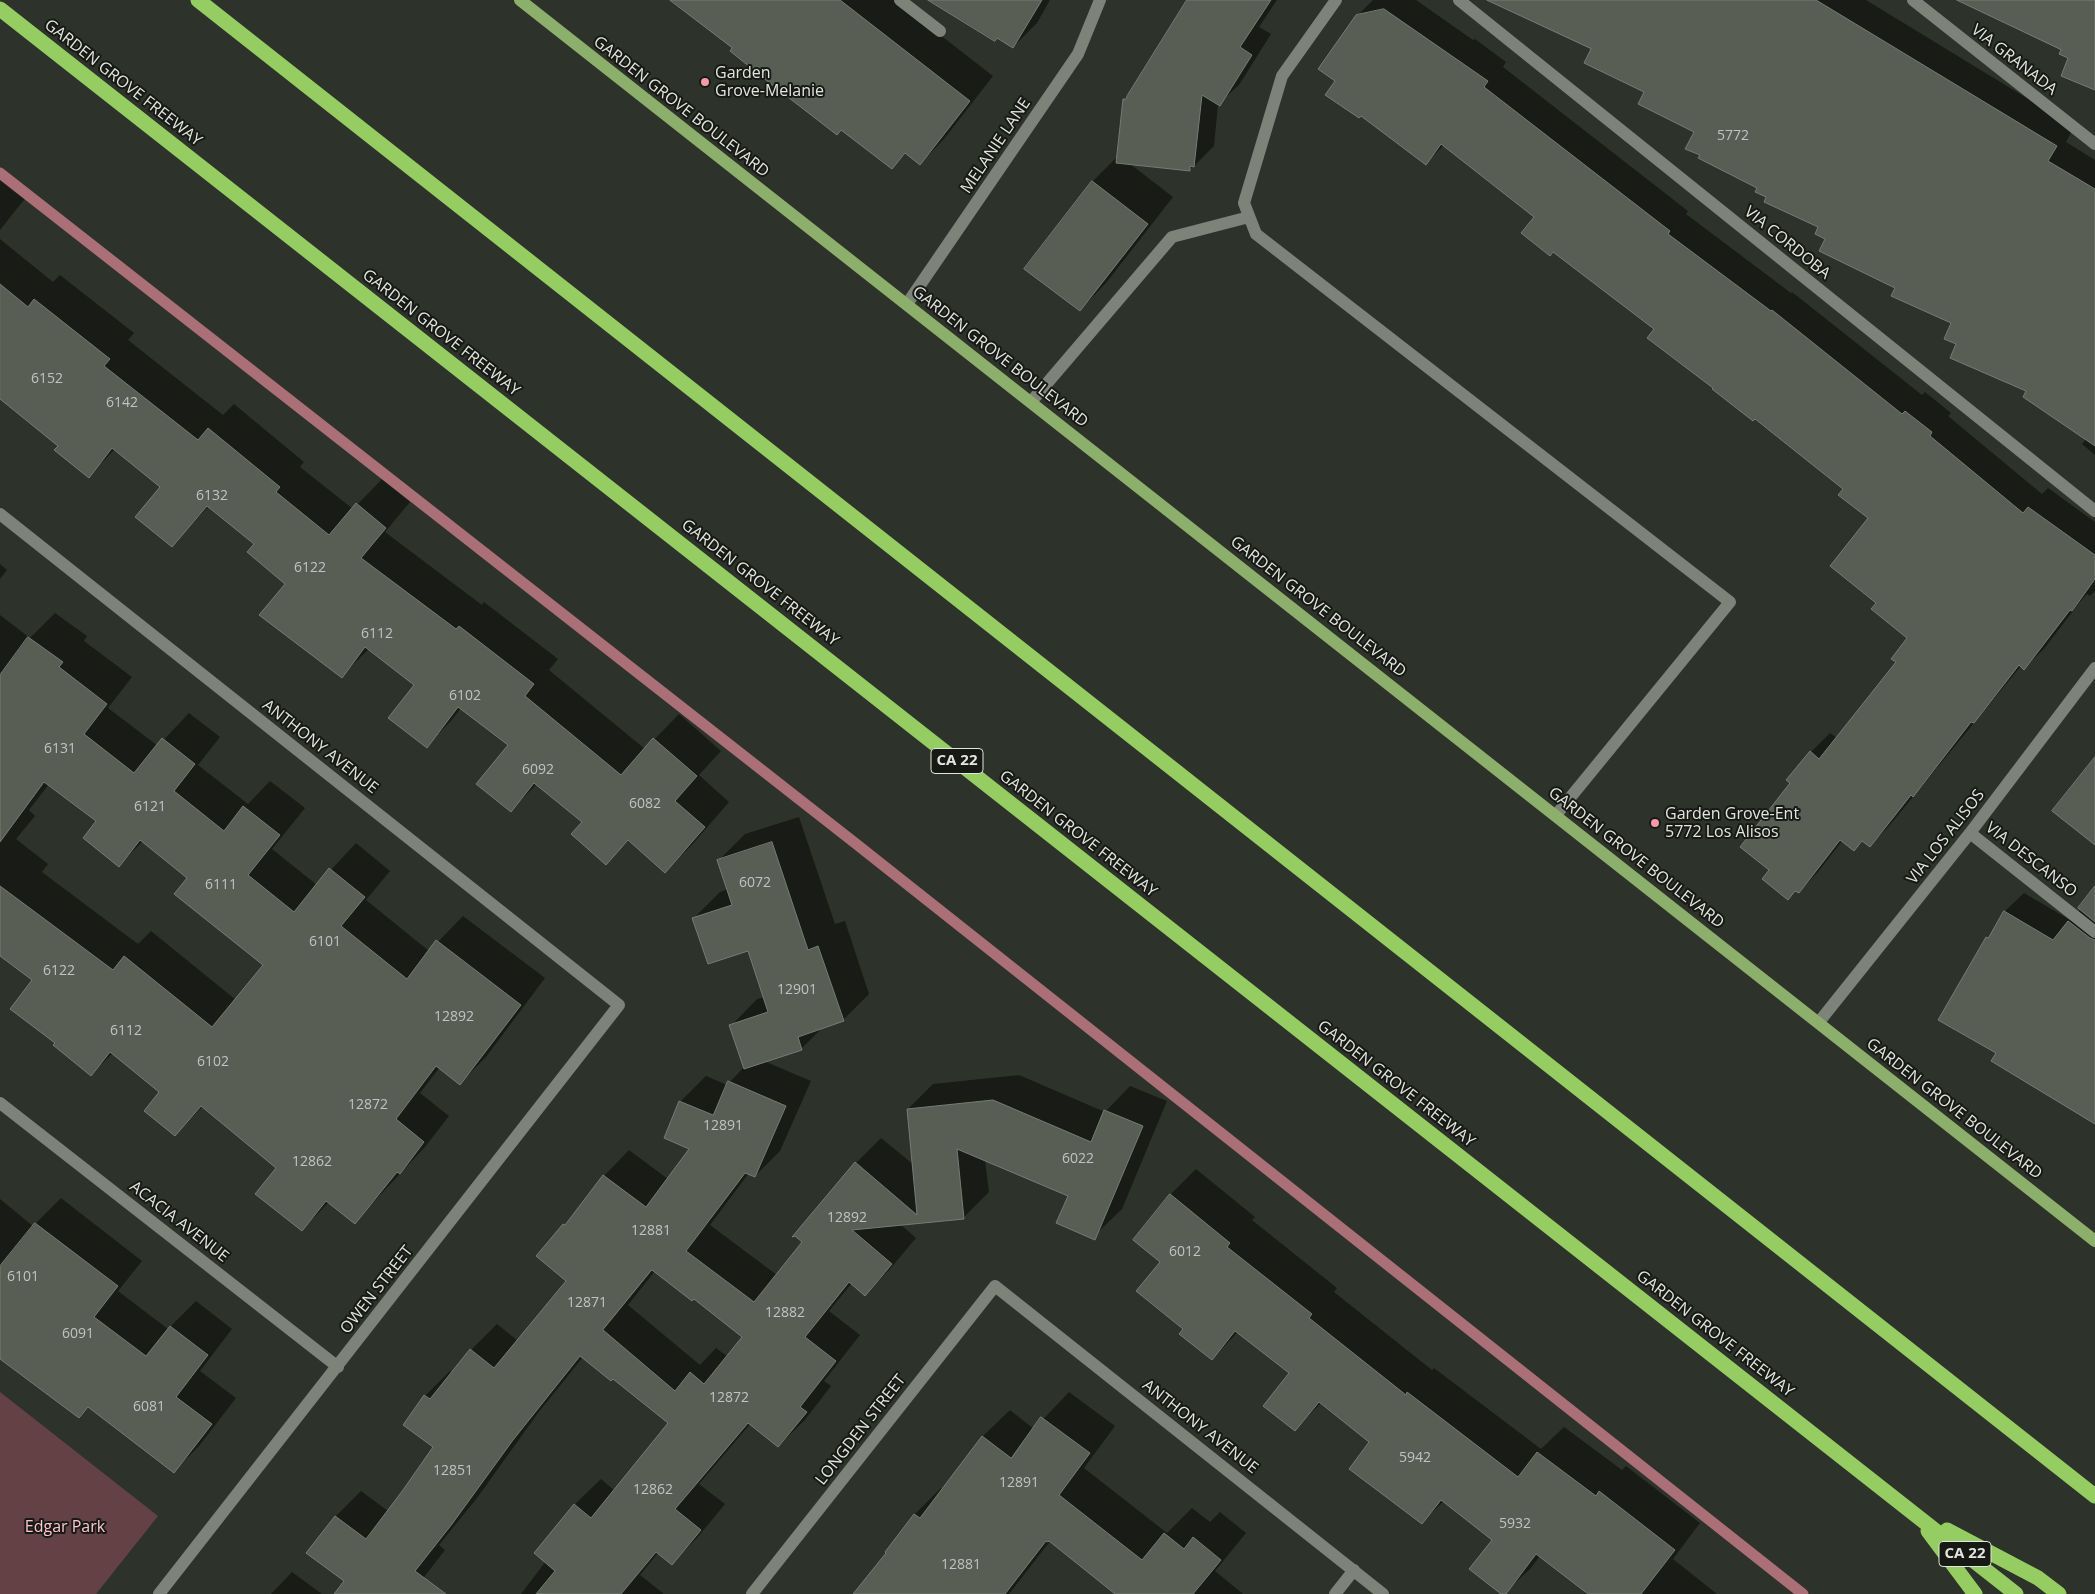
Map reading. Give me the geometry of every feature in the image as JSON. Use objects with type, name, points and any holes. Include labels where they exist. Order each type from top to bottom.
[{"type":"highway","points":[[198,0],[2095,1496]]},
{"type":"highway","name":"GARDEN GROVE FREEWAY","points":[[0,8],[2016,1594]]},
{"type":"highway","points":[[1914,1514],[1975,1594]]},
{"type":"highway","points":[[1914,1514],[2038,1578],[2059,1594]]},
{"type":"main road","name":"GARDEN GROVE BOULEVARD","points":[[520,0],[2095,1241]]},
{"type":"street","points":[[900,0],[940,31]]},
{"type":"street","name":"MELANIE LANE","points":[[907,304],[1078,54],[1100,0]]},
{"type":"street","points":[[1336,0],[1282,76],[1244,204],[1256,234],[1730,602],[1556,815]]},
{"type":"street","name":"VIA CORDOBA","points":[[1459,0],[2095,511]]},
{"type":"street","name":"VIA GRANADA","points":[[1913,0],[2095,144]]},
{"type":"street","points":[[1031,402],[1172,237],[1249,217]]},
{"type":"street","name":"ANTHONY AVENUE","points":[[0,514],[619,1005]]},
{"type":"street","name":"VIA LOS ALISOS","points":[[1819,1022],[1970,833],[2095,668]]},
{"type":"street","name":"VIA DESCANSO","points":[[1970,833],[2095,932]]},
{"type":"street","name":"OWEN STREET","points":[[159,1594],[619,1005]]},
{"type":"street","name":"ACACIA AVENUE","points":[[0,1103],[338,1367]]},
{"type":"street","name":"ANTHONY AVENUE","points":[[995,1286],[1383,1594]]},
{"type":"street","name":"LONGDEN STREET","points":[[752,1594],[995,1286]]},
{"type":"street","points":[[1335,1594],[1354,1570]]},
{"type":"green space","name":"Edgar Park","points":[[0,1392],[158,1516],[96,1594],[0,1594]]},
{"type":"building","points":[[670,0],[840,0],[970,101],[920,165],[905,153],[892,169],[841,130],[837,135],[730,51],[732,48]]},
{"type":"building","points":[[928,0],[1042,0],[1013,48],[997,38],[995,41]]},
{"type":"building","points":[[1187,0],[1271,0],[1240,47],[1252,55],[1220,106],[1202,95],[1194,167],[1190,166],[1190,171],[1116,163],[1123,99],[1126,99]]},
{"type":"building","points":[[1487,0],[1816,0],[2057,146],[2048,161],[2095,189],[2095,446],[2023,397],[2026,391],[1950,358],[1956,344],[1944,339],[1951,323],[1891,296],[1895,288],[1819,251],[1825,239],[1815,234],[1818,227],[1764,202],[1766,197],[1755,192],[1757,188],[1698,158],[1700,155],[1685,149],[1694,132],[1638,104],[1644,92],[1584,63],[1591,49]]},
{"type":"building","points":[[1957,0],[2095,0],[2095,90],[2061,76],[2068,58],[2059,54],[2061,50]]},
{"type":"building","points":[[1384,9],[1488,81],[1484,87],[1670,231],[1668,234],[1772,310],[1902,414],[1905,411],[1932,432],[1930,436],[2023,513],[2028,507],[2095,555],[2095,579],[2072,611],[2070,610],[2024,670],[2019,665],[1974,723],[1971,722],[1913,797],[1911,795],[1870,847],[1862,841],[1854,851],[1840,840],[1799,893],[1795,891],[1788,900],[1762,879],[1769,870],[1740,847],[1790,783],[1786,780],[1810,751],[1819,759],[1896,662],[1891,659],[1907,638],[1871,609],[1876,603],[1830,566],[1868,518],[1838,495],[1843,489],[1755,419],[1753,421],[1647,338],[1654,329],[1553,252],[1550,256],[1521,233],[1534,217],[1441,144],[1426,165],[1361,116],[1359,118],[1325,95],[1335,81],[1318,69],[1356,15]]},
{"type":"building","points":[[1092,181],[1148,224],[1080,311],[1024,269]]},
{"type":"building","points":[[0,284],[28,307],[34,299],[110,359],[104,366],[198,440],[208,428],[280,487],[276,492],[329,535],[356,503],[386,528],[361,558],[456,629],[459,626],[534,684],[525,696],[621,775],[653,738],[697,776],[675,801],[705,827],[665,873],[628,840],[606,865],[571,834],[582,822],[534,783],[511,812],[476,784],[508,745],[458,707],[427,748],[388,718],[414,685],[365,647],[342,678],[259,615],[285,584],[247,552],[254,544],[207,506],[172,547],[135,517],[160,487],[112,448],[89,478],[54,450],[58,446],[0,399]]},
{"type":"building","points":[[28,637],[63,662],[59,667],[107,704],[84,734],[134,773],[162,738],[195,764],[174,791],[224,831],[243,806],[280,835],[248,875],[294,912],[329,868],[365,897],[341,926],[407,979],[436,940],[521,1005],[460,1085],[436,1066],[396,1119],[424,1142],[400,1174],[397,1172],[355,1224],[326,1201],[302,1231],[255,1194],[276,1168],[201,1106],[175,1136],[144,1111],[159,1092],[110,1052],[91,1076],[53,1045],[55,1043],[10,1009],[32,980],[0,956],[0,886],[113,970],[124,956],[212,1027],[263,965],[174,894],[187,878],[140,840],[119,867],[83,838],[96,821],[44,782],[0,842],[0,675]]},
{"type":"building","points":[[2095,757],[2095,845],[2052,811]]},
{"type":"building","points":[[772,842],[808,950],[818,946],[844,1021],[798,1037],[802,1050],[744,1069],[729,1025],[768,1012],[748,951],[708,964],[692,918],[732,905],[717,860]]},
{"type":"building","points":[[2095,886],[2095,922],[2078,908]]},
{"type":"building","points":[[2004,911],[2053,940],[2068,921],[2095,940],[2095,1124],[1991,1061],[1996,1053],[1938,1020],[1986,937],[1988,938]]},
{"type":"building","points":[[728,1081],[786,1106],[755,1177],[745,1173],[686,1251],[754,1302],[802,1242],[795,1236],[792,1237],[855,1162],[917,1215],[907,1109],[993,1100],[1091,1142],[1104,1110],[1143,1126],[1095,1240],[1056,1223],[1068,1196],[957,1149],[964,1219],[852,1230],[892,1264],[865,1296],[849,1282],[805,1337],[836,1361],[800,1407],[807,1412],[778,1447],[748,1423],[675,1509],[701,1530],[672,1565],[656,1552],[621,1594],[536,1594],[555,1571],[534,1553],[574,1504],[591,1518],[668,1423],[613,1379],[611,1381],[580,1356],[513,1440],[415,1571],[446,1594],[334,1594],[344,1581],[306,1553],[335,1516],[366,1539],[403,1490],[433,1447],[403,1425],[424,1395],[430,1399],[470,1349],[494,1368],[566,1281],[536,1256],[563,1224],[565,1225],[603,1175],[646,1207],[689,1149],[664,1138],[679,1101],[713,1115]],"holes":[[[652,1270],[692,1301],[694,1299],[742,1337],[704,1384],[690,1372],[675,1391],[603,1330]]]},
{"type":"building","points":[[1170,1194],[1230,1243],[1227,1247],[1312,1314],[1309,1318],[1406,1395],[1407,1392],[1518,1477],[1537,1452],[1596,1496],[1599,1491],[1675,1550],[1641,1594],[1588,1594],[1536,1554],[1506,1594],[1501,1594],[1469,1569],[1492,1540],[1441,1500],[1422,1524],[1349,1469],[1369,1442],[1319,1402],[1295,1431],[1263,1406],[1289,1373],[1235,1331],[1212,1360],[1179,1334],[1183,1329],[1136,1291],[1160,1262],[1133,1240]]},
{"type":"building","points":[[35,1223],[118,1286],[94,1317],[146,1356],[170,1326],[208,1355],[176,1397],[212,1424],[174,1473],[88,1407],[79,1418],[0,1359],[0,1266]]},
{"type":"building","points":[[1041,1417],[1090,1453],[1059,1495],[1142,1560],[1164,1533],[1184,1549],[1193,1537],[1221,1560],[1193,1594],[1115,1594],[1049,1541],[1046,1541],[1005,1594],[853,1594],[914,1514],[920,1518],[982,1436],[1011,1458]]},
{"type":"waterway","points":[[0,173],[855,843],[1803,1594]]},
{"type":"place","name":"Garden Grove-Melanie","points":[[705,82]]},
{"type":"place","name":"Garden Grove-Ent 5772 Los Alisos","points":[[1655,823]]}]
